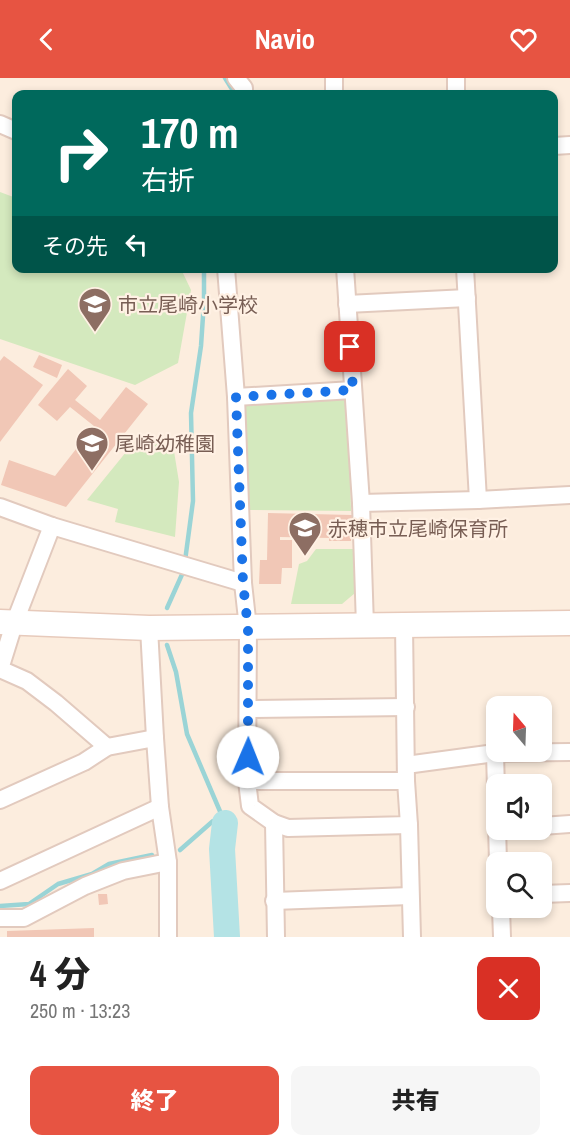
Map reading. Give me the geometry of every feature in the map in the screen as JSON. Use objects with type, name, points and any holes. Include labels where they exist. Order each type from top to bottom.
[{"type":"street","points":[[226,273],[236,397],[243,583],[248,628],[250,806],[274,822],[288,828],[409,825]]},
{"type":"street","points":[[345,273],[361,503],[365,626]]},
{"type":"street","points":[[465,273],[478,500]]},
{"type":"street","points":[[347,304],[467,298]]},
{"type":"street","points":[[236,397],[353,390]]},
{"type":"street","points":[[361,503],[570,495]]},
{"type":"street","points":[[0,507],[52,526],[243,583]]},
{"type":"street","points":[[52,526],[7,623],[0,670],[27,681],[107,747]]},
{"type":"street","points":[[7,623],[149,628],[570,623]]},
{"type":"street","points":[[404,625],[412,937]]},
{"type":"street","points":[[149,628],[160,807],[168,862],[168,937]]},
{"type":"street","points":[[249,709],[406,707]]},
{"type":"street","points":[[0,800],[84,762],[107,747],[155,738]]},
{"type":"street","points":[[552,752],[570,752]]},
{"type":"street","points":[[248,781],[406,773],[486,755]]},
{"type":"street","points":[[495,762],[498,852]]},
{"type":"street","points":[[0,881],[160,807]]},
{"type":"street","points":[[274,822],[276,937]]},
{"type":"street","points":[[552,825],[570,824]]},
{"type":"street","points":[[0,918],[24,918],[85,886],[123,871],[168,862]]},
{"type":"street","points":[[552,893],[570,892]]},
{"type":"street","points":[[274,901],[410,896]]},
{"type":"street","points":[[501,918],[502,937]]},
{"type":"green space","name":"市立尾崎小学校","points":[[0,192],[12,196],[12,273],[183,273],[191,290],[178,363],[135,385],[0,339]]},
{"type":"green space","points":[[341,396],[348,400],[351,511],[248,510],[242,408],[248,402]]},
{"type":"green space","points":[[172,439],[179,482],[175,537],[115,522],[118,509],[87,500],[135,441]]},
{"type":"green space","points":[[316,549],[353,549],[355,593],[342,604],[291,604],[299,564],[307,561]]},
{"type":"building","points":[[39,355],[62,365],[57,378],[33,367]]},
{"type":"building","points":[[4,356],[43,385],[0,442],[0,361]]},
{"type":"building","points":[[68,369],[87,386],[75,400],[100,420],[126,387],[148,404],[66,507],[1,485],[9,460],[55,476],[94,426],[70,407],[57,421],[38,405]]},
{"type":"building","points":[[268,513],[352,515],[351,541],[280,537],[280,540],[292,540],[292,568],[282,568],[281,584],[259,584],[260,560],[267,560]]},
{"type":"building","points":[[98,894],[107,894],[108,904],[99,905]]},
{"type":"building","points":[[94,928],[94,937],[7,937],[7,931]]},
{"type":"waterway","points":[[225,78],[232,90]]},
{"type":"waterway","points":[[185,561],[193,501],[191,413],[201,346],[204,273]]},
{"type":"waterway","points":[[167,608],[184,570]]},
{"type":"waterway","points":[[167,645],[176,672],[187,734],[225,823]]},
{"type":"waterway","points":[[180,850],[213,821],[225,823]]},
{"type":"waterway","points":[[225,823],[222,849],[227,937]]},
{"type":"waterway","points":[[0,906],[29,904],[58,884],[92,874],[109,864],[152,855]]},
{"type":"place","name":"市立尾崎小学校","points":[[95,333]]},
{"type":"place","name":"尾崎幼稚園","points":[[92,472]]},
{"type":"place","name":"赤穂市立尾崎保育所","points":[[305,557]]},
{"type":"route","points":[[248,757],[248,628],[243,583],[236,397],[353,390],[350,347]]}]
